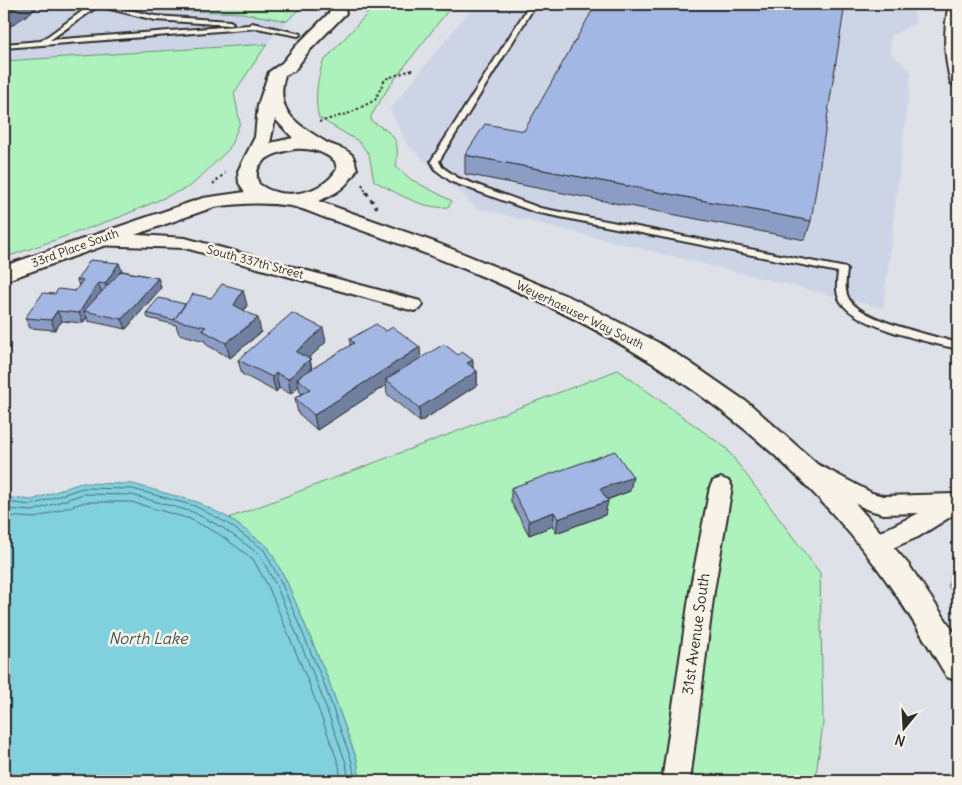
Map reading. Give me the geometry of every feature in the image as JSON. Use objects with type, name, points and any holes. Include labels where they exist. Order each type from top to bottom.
[{"type":"street","points":[[955,4],[951,19],[955,34],[952,54],[958,83]]},
{"type":"street","points":[[337,5],[338,13],[302,49],[288,67],[277,72],[270,66],[277,55],[321,11],[337,5]]},
{"type":"street","points":[[272,91],[275,105],[289,127],[303,137],[334,149],[343,156],[348,165],[346,174],[340,184],[328,192],[311,198],[284,200],[261,195],[250,188],[245,179],[241,167],[264,137],[267,105],[277,72]]},
{"type":"street","name":"33rd Place South","points":[[147,222],[214,192],[241,167],[268,150],[290,144],[320,144]]},
{"type":"street","name":"Weyerhaeuser Way South","points":[[340,184],[345,200],[352,208],[400,238]]},
{"type":"street","name":"33rd Place South","points":[[4,274],[147,222],[210,202],[236,198],[284,200]]},
{"type":"street","name":"Weyerhaeuser Way South","points":[[284,200],[400,238],[529,288],[610,326],[650,349],[730,404],[799,464],[876,545],[927,614],[958,666]]},
{"type":"street","name":"South 337th Street","points":[[94,241],[123,239],[185,243],[414,305]]},
{"type":"street","points":[[799,464],[866,500],[883,505],[956,501]]},
{"type":"street","name":"31st Avenue South","points":[[676,781],[702,591],[721,487]]},
{"type":"street","points":[[876,545],[910,530],[956,501]]},
{"type":"lane","points":[[40,44],[97,4],[155,18],[257,26],[298,34]]},
{"type":"lane","points":[[533,4],[434,161],[446,175],[538,210],[843,270],[840,286],[844,301],[851,310],[877,322],[958,346]]},
{"type":"lane","points":[[4,46],[257,26]]},
{"type":"path","points":[[316,123],[350,113],[375,100],[385,79],[414,69]]},
{"type":"path","points":[[208,188],[241,167]]},
{"type":"shaded area","points":[[4,4],[304,4],[267,44],[4,61]]},
{"type":"shaded area","points":[[475,4],[913,4],[916,23],[891,36],[890,52],[911,72],[883,308],[477,208],[407,144],[390,109]]},
{"type":"green space","points":[[143,4],[304,4],[287,21],[242,13],[165,10]]},
{"type":"green space","points":[[376,4],[453,4],[390,85],[371,116],[371,121],[386,130],[394,138],[397,150],[396,167],[412,180],[452,201],[448,207],[429,206],[419,203],[374,181],[369,154],[358,141],[319,118],[317,90],[323,62]]},
{"type":"green space","points":[[267,44],[234,93],[240,123],[229,149],[191,186],[120,217],[4,258],[4,61]]},
{"type":"green space","points":[[618,370],[726,448],[820,573],[823,724],[815,781],[360,781],[357,760],[328,679],[286,580],[268,547],[229,518]]},
{"type":"green space","points":[[958,545],[958,598],[948,587]]},
{"type":"water","name":"North Lake","points":[[81,483],[133,484],[197,502],[229,518],[268,547],[286,580],[328,679],[357,761],[360,781],[4,781],[4,497],[32,500]]},
{"type":"building","points":[[4,4],[19,4],[4,14]]},
{"type":"building","points":[[596,4],[845,4],[811,221],[465,155],[485,124],[524,131]]},
{"type":"building","points":[[90,260],[119,263],[105,284],[98,283],[79,313],[57,311],[51,320],[25,318],[43,293],[55,294],[58,289],[75,291],[83,280],[77,280]]},
{"type":"building","points":[[121,271],[158,278],[122,319],[84,311]]},
{"type":"building","points":[[222,284],[243,290],[234,305],[258,318],[226,343],[202,330],[206,327],[174,320],[193,294],[211,298]]},
{"type":"building","points":[[159,298],[185,304],[174,320],[146,313]]},
{"type":"building","points":[[292,313],[323,328],[296,352],[310,359],[288,379],[276,373],[272,377],[238,360]]},
{"type":"building","points":[[376,324],[386,331],[393,327],[420,347],[314,415],[295,398],[310,389],[297,378],[354,343],[350,339]]},
{"type":"building","points":[[444,344],[458,355],[462,352],[473,360],[467,363],[477,371],[419,408],[386,379]]},
{"type":"building","points":[[615,451],[633,477],[600,489],[608,501],[558,519],[554,512],[529,521],[511,488]]}]
